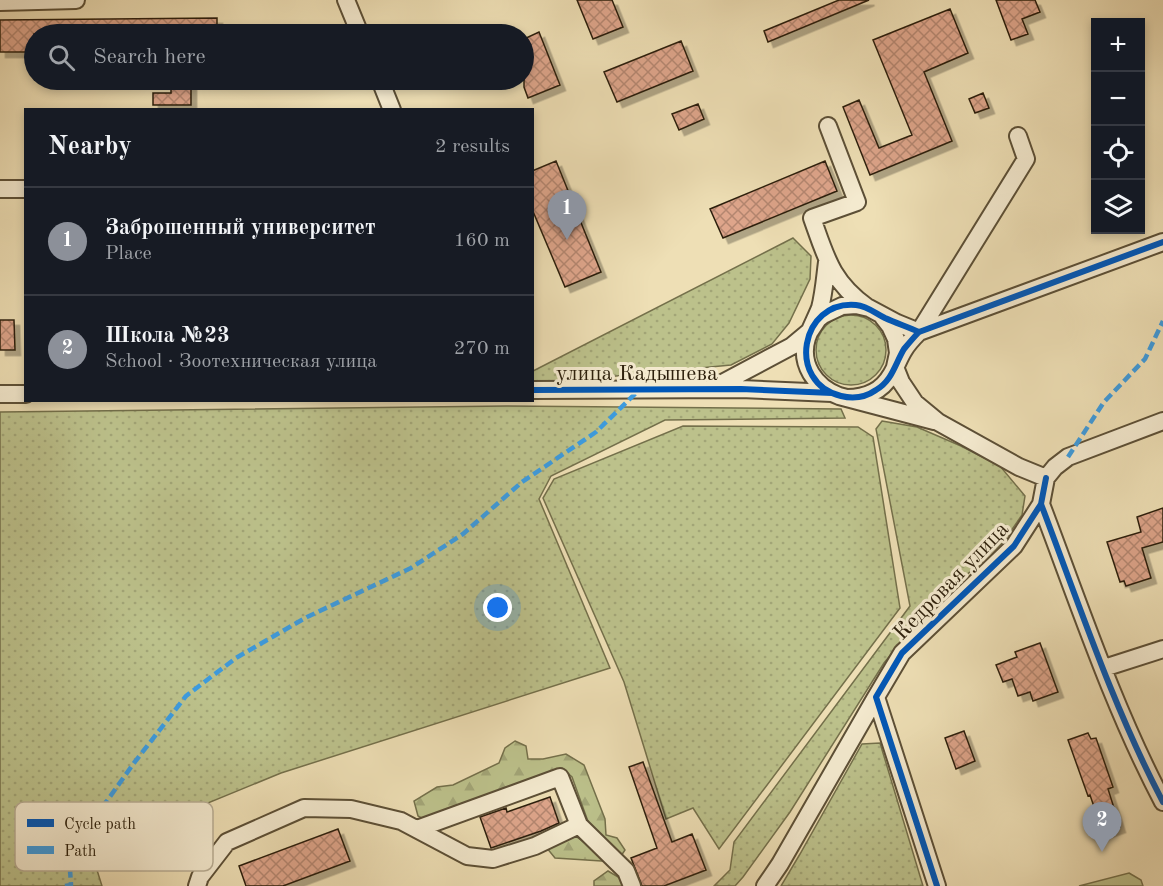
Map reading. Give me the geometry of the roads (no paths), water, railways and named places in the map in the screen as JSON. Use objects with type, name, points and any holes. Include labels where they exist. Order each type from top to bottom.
[{"type":"street","points":[[0,2],[76,0]]},
{"type":"street","points":[[346,0],[356,24]]},
{"type":"street","points":[[384,90],[391,108]]},
{"type":"street","points":[[828,126],[857,202],[813,218],[827,262],[840,281],[852,296],[890,326],[896,339],[898,353],[895,367],[901,382],[915,403],[938,422],[1018,467],[1046,478]]},
{"type":"street","points":[[839,395],[862,396],[876,390],[888,380],[903,350],[919,332],[1026,159],[1018,136]]},
{"type":"street","points":[[0,189],[24,189]]},
{"type":"street","points":[[711,389],[792,346],[810,331],[818,320],[835,308],[849,305],[875,312],[919,332],[1163,242]]},
{"type":"street","points":[[827,262],[820,307],[807,338],[805,352],[808,367],[815,380],[825,390],[839,395],[938,422]]},
{"type":"street","name":"улица Кадышева","points":[[534,390],[741,389],[839,395]]},
{"type":"street","points":[[0,394],[24,394]]},
{"type":"street","points":[[1163,421],[1068,457],[1046,478],[1041,504],[1143,764],[1163,802]]},
{"type":"street","name":"Кедровая улица","points":[[765,886],[902,653],[1014,546],[1041,504]]},
{"type":"street","points":[[1104,668],[1163,649]]},
{"type":"street","points":[[876,697],[937,886]]},
{"type":"street","points":[[417,829],[560,777],[579,825],[626,872],[632,886]]},
{"type":"street","points":[[213,860],[227,842],[304,807],[351,809],[401,821],[467,856],[493,859],[535,846],[579,825]]},
{"type":"street","points":[[197,886],[205,871]]},
{"type":"place","name":"Заброшенный университет","points":[[567,240]]},
{"type":"place","name":"Школа №23","points":[[1102,852]]}]
